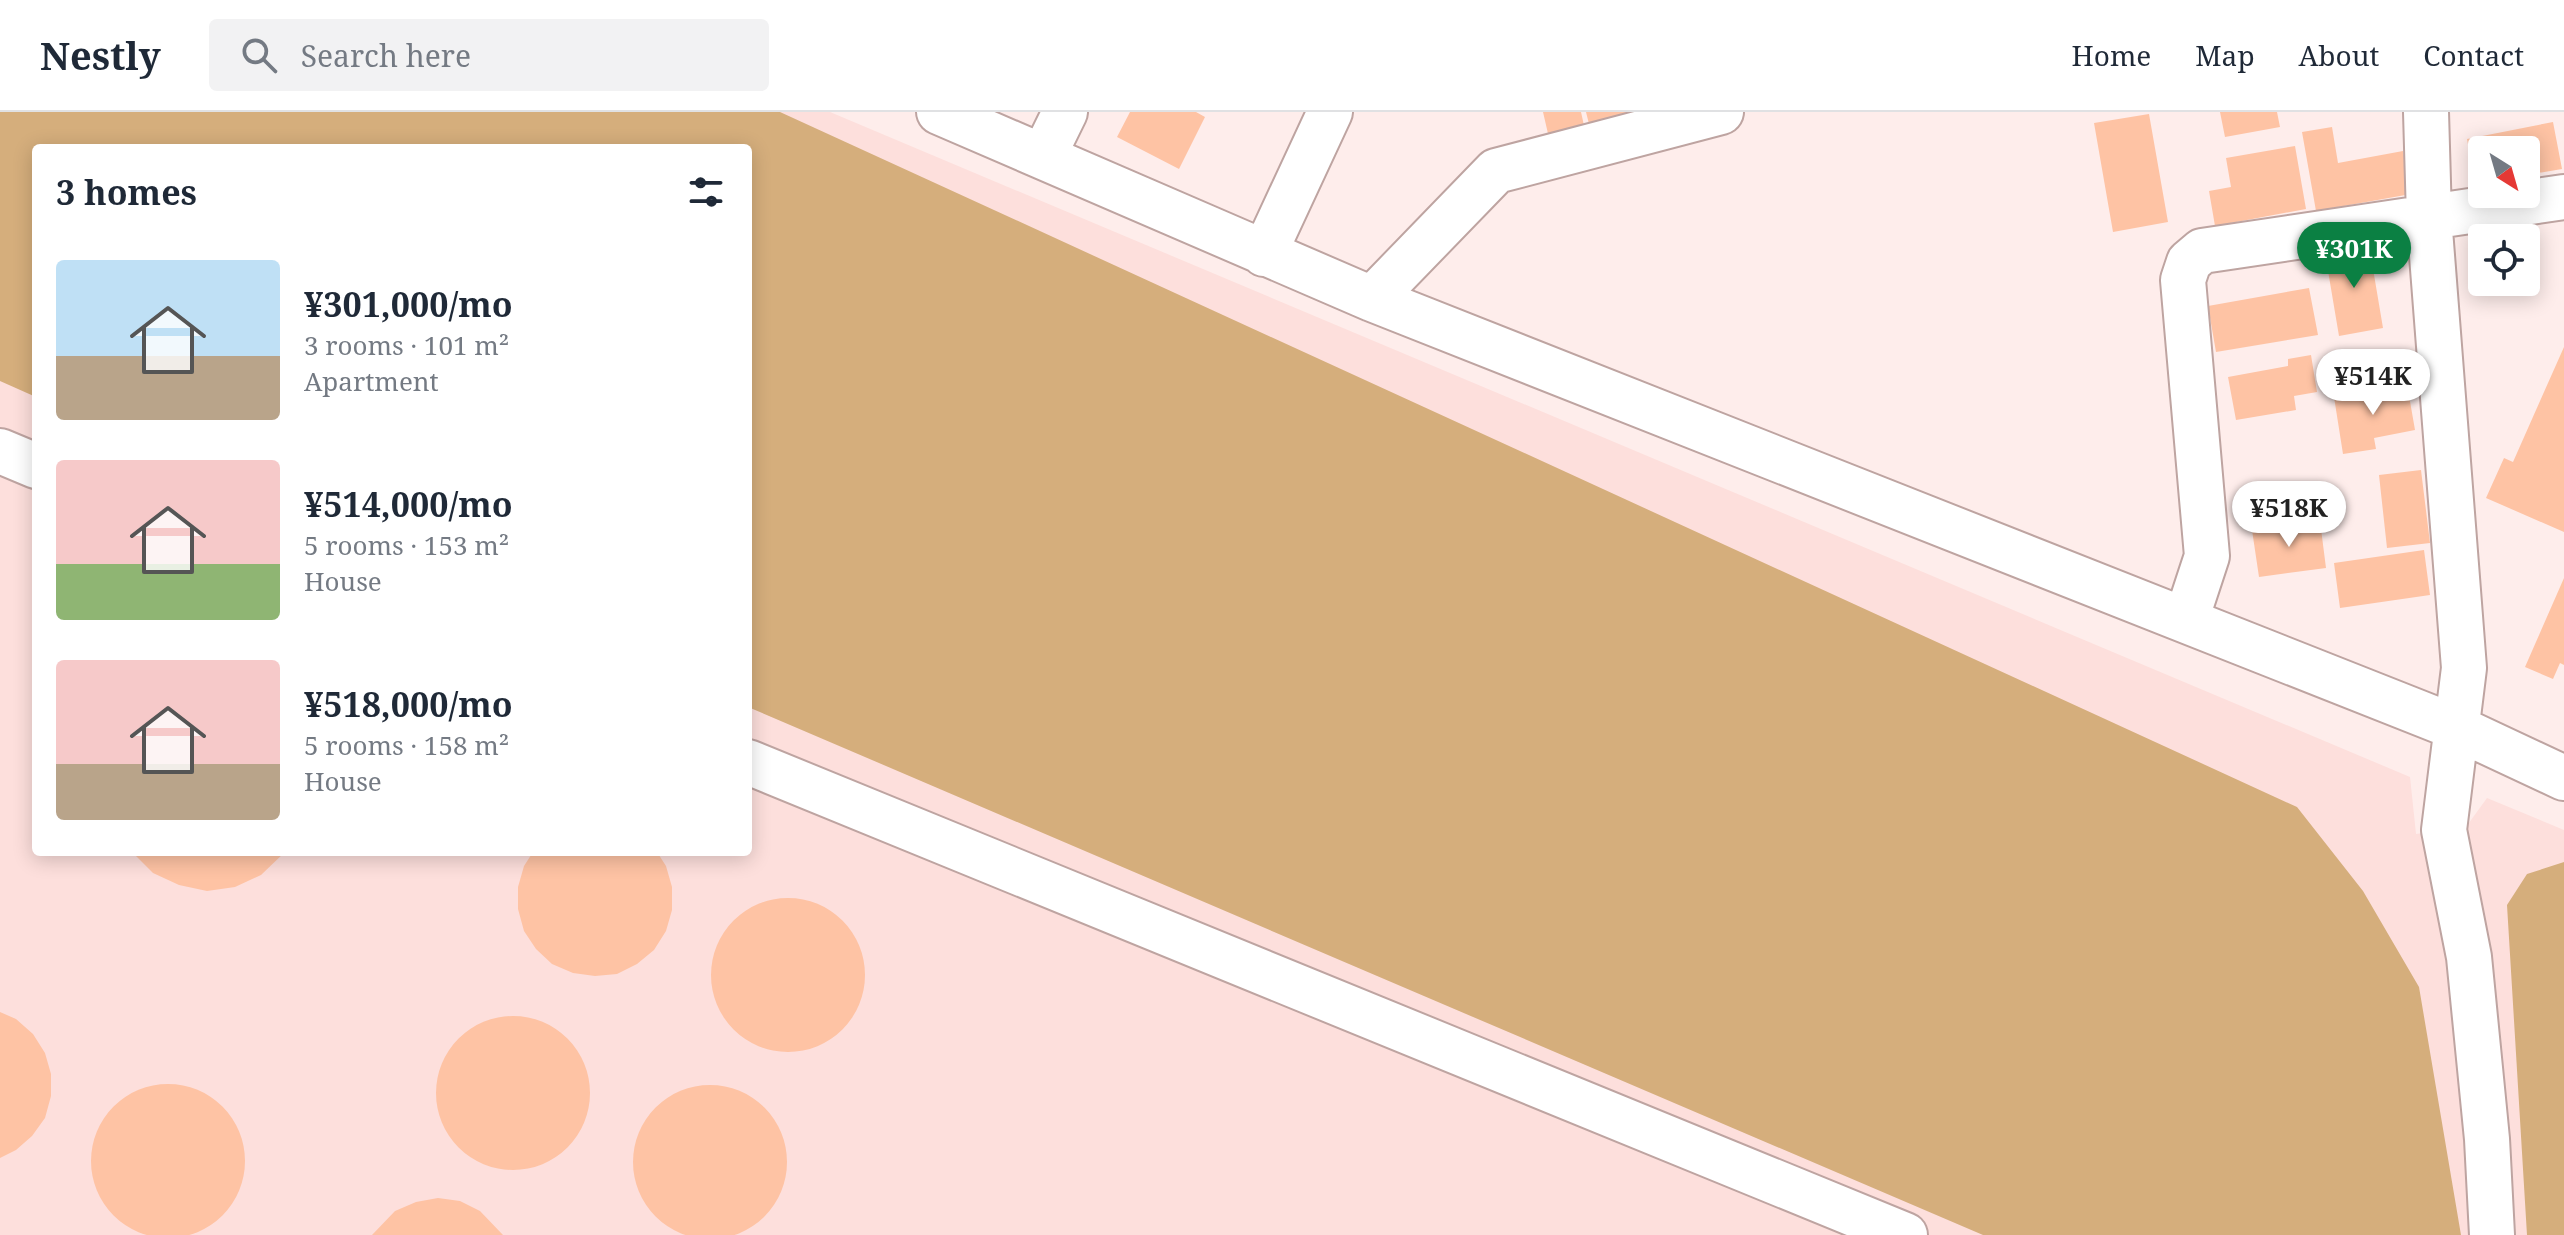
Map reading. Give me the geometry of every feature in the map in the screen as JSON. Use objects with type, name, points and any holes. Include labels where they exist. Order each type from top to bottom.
[{"type":"street","points":[[939,112],[1372,299],[2455,727],[2564,778]]},
{"type":"street","points":[[1043,157],[1065,112]]},
{"type":"street","points":[[1264,254],[1330,112]]},
{"type":"street","points":[[1372,299],[1496,171],[1667,118],[1721,112]]},
{"type":"street","points":[[2426,112],[2429,217],[2464,668],[2444,830],[2469,957],[2487,1139],[2492,1235]]},
{"type":"street","points":[[2186,620],[2207,556],[2183,280],[2189,262],[2202,251],[2564,197]]},
{"type":"street","points":[[0,451],[32,464]]},
{"type":"street","points":[[752,764],[1905,1235]]},
{"type":"shaded area","points":[[0,112],[830,112],[2410,777],[2416,834],[2466,827],[2487,798],[2564,830],[2564,1235],[0,1235]]},
{"type":"shaded area","points":[[0,112],[780,112],[2297,807],[2363,891],[2419,987],[2461,1235],[1983,1235],[752,709],[752,144],[32,144],[32,395],[0,381]]},
{"type":"shaded area","points":[[2564,862],[2564,1235],[2527,1235],[2507,905],[2527,874]]},
{"type":"building","points":[[1130,112],[1196,112],[1205,117],[1179,169],[1117,137]]},
{"type":"building","points":[[1543,112],[1581,112],[1585,130],[1549,138]]},
{"type":"building","points":[[1586,112],[1649,112],[1591,132]]},
{"type":"building","points":[[2220,112],[2277,112],[2280,127],[2225,137]]},
{"type":"building","points":[[2149,114],[2168,222],[2113,232],[2094,123]]},
{"type":"building","points":[[2553,122],[2562,169],[2540,173],[2540,136],[2482,136]]},
{"type":"building","points":[[2332,127],[2338,163],[2403,151],[2411,194],[2316,211],[2302,132]]},
{"type":"building","points":[[2295,146],[2306,209],[2215,226],[2209,191],[2231,187],[2226,158]]},
{"type":"building","points":[[2369,245],[2383,328],[2339,336],[2325,253]]},
{"type":"building","points":[[2309,288],[2318,335],[2216,352],[2208,306]]},
{"type":"building","points":[[2564,347],[2564,532],[2486,498],[2504,458],[2513,462]]},
{"type":"building","points":[[2311,355],[2317,392],[2294,396],[2296,410],[2236,420],[2228,377],[2288,366],[2288,359]]},
{"type":"building","points":[[2407,384],[2415,430],[2374,438],[2376,449],[2343,454],[2334,397]]},
{"type":"building","points":[[2421,470],[2430,543],[2387,548],[2379,475]]},
{"type":"building","points":[[2320,521],[2326,568],[2259,577],[2252,530]]},
{"type":"building","points":[[2424,550],[2430,595],[2340,608],[2334,563]]},
{"type":"building","points":[[2564,578],[2564,665],[2560,663],[2553,679],[2525,667]]},
{"type":"building","points":[[136,856],[281,856],[261,875],[235,887],[207,891],[179,885],[153,873]]},
{"type":"building","points":[[530,856],[660,856],[672,887],[672,910],[666,931],[654,950],[637,964],[617,974],[595,976],[573,973],[552,964],[536,949],[524,931],[518,909],[518,887]]},
{"type":"building","points":[[788,898],[818,903],[843,920],[860,945],[865,975],[860,1005],[843,1030],[818,1047],[788,1052],[758,1047],[733,1030],[716,1005],[711,975],[716,945],[733,920],[758,903]]},
{"type":"building","points":[[0,1012],[16,1019],[33,1034],[45,1053],[51,1074],[51,1096],[45,1118],[32,1136],[16,1150],[0,1158]]},
{"type":"building","points":[[513,1016],[543,1021],[568,1038],[585,1063],[590,1093],[585,1123],[568,1148],[543,1165],[513,1170],[483,1165],[458,1148],[441,1123],[436,1093],[441,1063],[458,1038],[483,1021]]},
{"type":"building","points":[[153,1085],[183,1085],[211,1097],[232,1118],[244,1146],[244,1176],[232,1204],[211,1225],[186,1236],[150,1236],[125,1225],[104,1204],[92,1176],[92,1146],[104,1118],[125,1097]]},
{"type":"building","points":[[695,1086],[725,1086],[753,1098],[774,1119],[786,1147],[786,1177],[774,1205],[753,1226],[731,1236],[689,1236],[667,1226],[646,1205],[634,1177],[634,1147],[646,1119],[667,1098]]},
{"type":"building","points":[[438,1198],[460,1201],[480,1211],[503,1235],[372,1235],[395,1211],[416,1202]]}]
